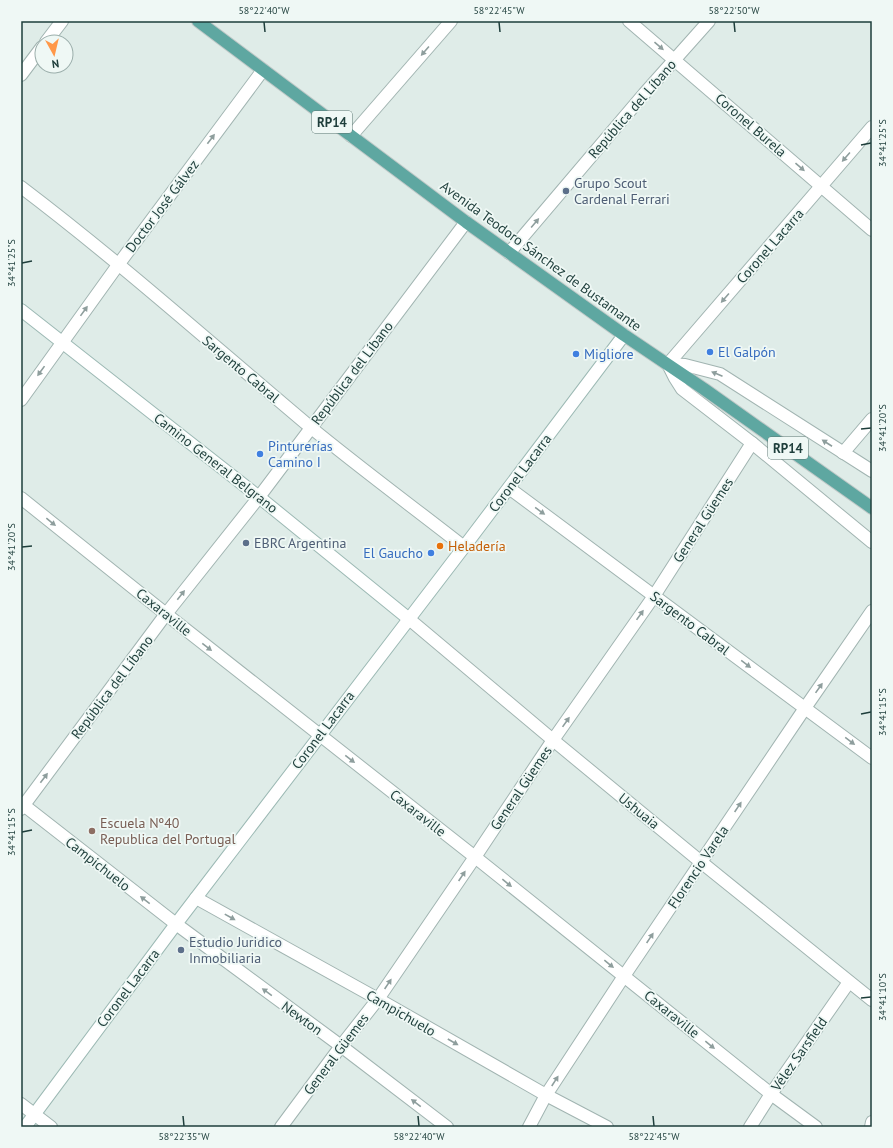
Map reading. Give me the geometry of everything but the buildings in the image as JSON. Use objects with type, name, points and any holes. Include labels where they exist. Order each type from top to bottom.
[{"type":"main road","name":"Avenida Teodoro Sánchez de Bustamante","points":[[205,23],[263,70],[466,222],[624,335],[668,364],[872,508]]},
{"type":"street","points":[[52,34],[62,21]]},
{"type":"street","points":[[351,136],[451,21]]},
{"type":"street","name":"Coronel Burela","points":[[629,21],[872,230]]},
{"type":"street","name":"República del Líbano","points":[[510,253],[644,94],[709,21]]},
{"type":"street","points":[[21,75],[34,58]]},
{"type":"street","name":"Doctor José Gálvez","points":[[21,400],[118,265],[263,70]]},
{"type":"street","name":"Coronel Lacarra","points":[[668,364],[872,127]]},
{"type":"street","name":"Sargento Cabral","points":[[21,187],[53,211],[311,427],[464,547]]},
{"type":"street","name":"República del Líbano","points":[[22,806],[166,614],[259,497],[466,222]]},
{"type":"street","name":"Camino General Belgrano","points":[[21,310],[259,497],[409,619]]},
{"type":"street","name":"Coronel Lacarra","points":[[25,1127],[176,924],[624,335]]},
{"type":"street","points":[[872,471],[720,374],[685,365],[668,364],[682,389],[752,442],[872,542]]},
{"type":"street","points":[[842,453],[872,419]]},
{"type":"street","name":"General Güemes","points":[[282,1127],[341,1046],[378,999],[553,740],[654,596],[752,442]]},
{"type":"street","name":"Sargento Cabral","points":[[509,488],[872,758]]},
{"type":"street","name":"Caxaraville","points":[[21,498],[319,736],[475,857],[771,1094],[816,1127]]},
{"type":"street","name":"Florencio Varela","points":[[529,1127],[546,1095],[624,976],[872,611]]},
{"type":"street","name":"Ushuaia","points":[[409,619],[701,862],[872,1000]]},
{"type":"street","name":"Campichuelo","points":[[22,806],[176,924]]},
{"type":"street","name":"Campichuelo","points":[[196,898],[378,999],[546,1095],[607,1127]]},
{"type":"street","name":"Newton","points":[[176,924],[341,1046],[447,1127]]},
{"type":"street","name":"Vélez Sarsfield","points":[[750,1127],[771,1094],[849,982]]},
{"type":"street","points":[[21,1104],[51,1127]]},
{"type":"street","points":[[871,1127],[872,1122]]},
{"type":"place","name":"Grupo Scout Cardenal Ferrari","points":[[566,191]]},
{"type":"place","name":"El Galpón","points":[[710,352]]},
{"type":"place","name":"Migliore","points":[[576,354]]},
{"type":"place","name":"Pinturerías Camino I","points":[[260,454]]},
{"type":"place","name":"EBRC Argentina","points":[[246,543]]},
{"type":"place","name":"Heladería","points":[[440,546]]},
{"type":"place","name":"El Gaucho","points":[[431,553]]},
{"type":"place","name":"Escuela Nº40 Republica del Portugal","points":[[92,831]]},
{"type":"place","name":"Estudio Juridico Inmobiliaria","points":[[181,950]]}]
